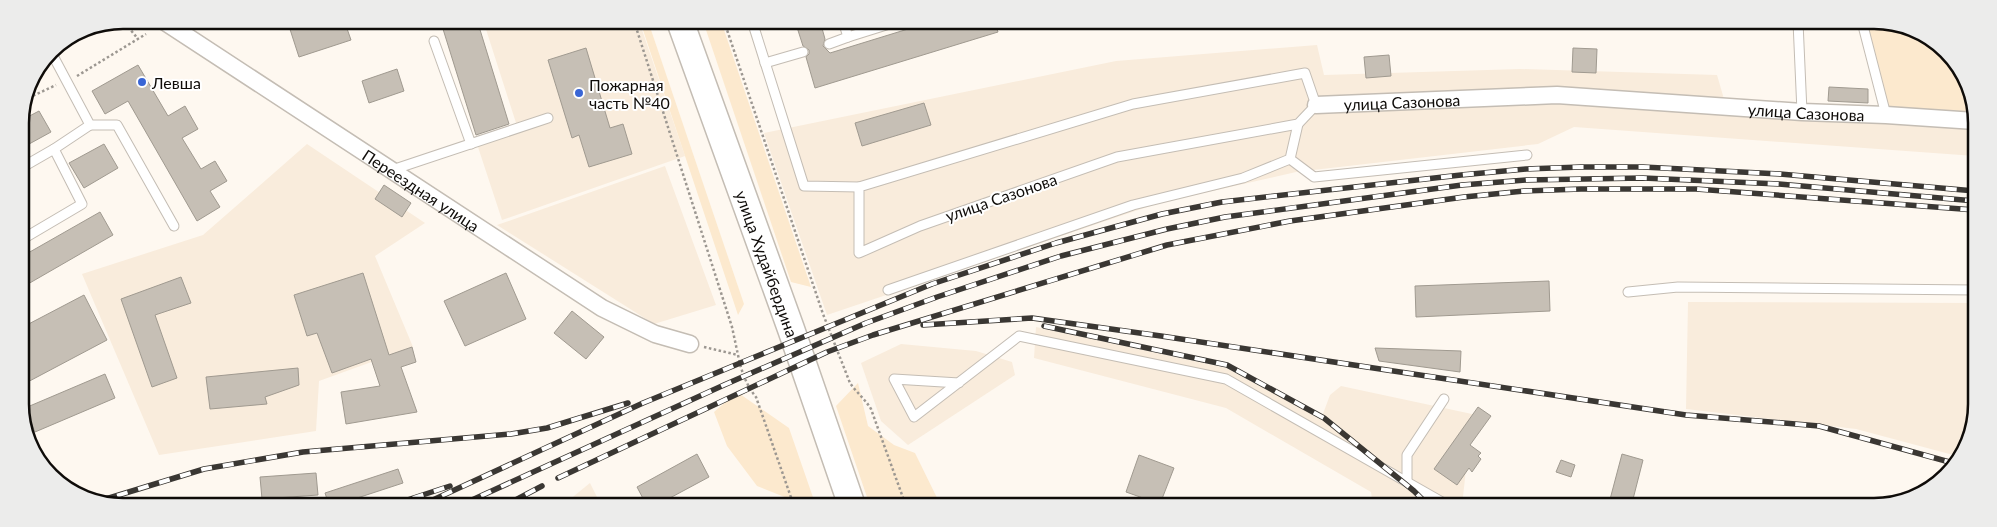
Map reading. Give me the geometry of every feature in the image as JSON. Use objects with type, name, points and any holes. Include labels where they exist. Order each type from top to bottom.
[{"type":"main road","name":"улица Худайбердина","points":[[668,29],[832,498]]},
{"type":"main road","name":"улица Худайбердина","points":[[683,29],[791,329],[849,498]]},
{"type":"street","name":"Переездная улица","points":[[176,29],[602,308],[655,334],[690,344]]},
{"type":"street","name":"улица Сазонова","points":[[1316,104],[1557,95],[1802,112],[1968,121]]},
{"type":"lane","points":[[754,29],[804,186],[859,187],[1133,104],[1305,73],[1316,104],[1298,124],[1290,159]]},
{"type":"lane","points":[[846,29],[848,37]]},
{"type":"lane","points":[[829,44],[874,29]]},
{"type":"lane","points":[[1798,29],[1802,112]]},
{"type":"lane","points":[[1864,29],[1886,115]]},
{"type":"lane","points":[[434,40],[471,144]]},
{"type":"lane","points":[[765,63],[803,52]]},
{"type":"lane","points":[[55,58],[90,125]]},
{"type":"lane","points":[[392,170],[548,118]]},
{"type":"lane","name":"улица Сазонова","points":[[859,187],[859,254],[920,226],[1117,157],[1298,124]]},
{"type":"lane","points":[[29,163],[90,125],[117,125],[174,226]]},
{"type":"lane","points":[[29,235],[82,204],[54,149]]},
{"type":"lane","points":[[1290,159],[1314,177],[1527,155]]},
{"type":"lane","points":[[888,290],[1133,205],[1242,178],[1290,159]]},
{"type":"lane","points":[[1628,292],[1678,287],[1968,290]]},
{"type":"lane","points":[[959,383],[894,380],[914,417],[959,383],[1019,336],[1226,379],[1436,498]]},
{"type":"lane","points":[[1408,481],[1406,455],[1444,399]]},
{"type":"path","points":[[130,29],[138,39]]},
{"type":"path","points":[[637,29],[732,327],[741,370],[749,388],[756,397],[791,498]]},
{"type":"path","points":[[727,29],[823,314],[850,383],[871,409],[903,498]]},
{"type":"path","points":[[33,96],[67,81],[146,34]]},
{"type":"path","points":[[690,344],[738,355]]},
{"type":"shaded area","points":[[486,29],[642,29],[685,156],[502,220],[476,141],[517,126]]},
{"type":"shaded area","points":[[643,29],[651,29],[744,304],[738,315]]},
{"type":"shaded area","points":[[706,29],[724,29],[811,287],[791,282]]},
{"type":"shaded area","points":[[1864,29],[1880,29],[1905,34],[1916,38],[1941,56],[1959,81],[1966,104],[1968,118],[1886,115]]},
{"type":"shaded area","points":[[1317,45],[1324,75],[1520,69],[1717,75],[1724,99],[1967,113],[1968,155],[1574,127],[1538,144],[1296,172],[1159,203],[827,315],[764,133],[1116,61]]},
{"type":"shaded area","points":[[307,144],[425,223],[375,256],[413,347],[319,381],[316,431],[159,455],[82,274],[203,235]]},
{"type":"shaded area","points":[[665,166],[716,305],[654,324],[497,225]]},
{"type":"shaded area","points":[[1688,302],[1968,303],[1967,417],[1963,435],[1953,455],[1856,429],[1686,409]]},
{"type":"shaded area","points":[[1036,327],[1226,368],[1321,419],[1330,395],[1341,386],[1472,414],[1463,498],[1372,498],[1371,492],[1226,408],[1034,358]]},
{"type":"shaded area","points":[[901,344],[976,351],[1012,362],[1015,375],[908,445],[881,421],[861,363]]},
{"type":"shaded area","points":[[858,383],[868,426],[894,445],[915,453],[937,498],[867,498],[836,406]]},
{"type":"shaded area","points":[[737,392],[789,428],[813,498],[787,498],[757,486],[727,446],[714,412]]},
{"type":"shaded area","points":[[590,483],[598,498],[572,498]]},
{"type":"building","points":[[290,29],[347,29],[351,40],[299,57]]},
{"type":"building","points":[[443,29],[480,29],[509,124],[476,135]]},
{"type":"building","points":[[798,29],[822,29],[825,39],[823,46],[830,53],[908,29],[997,29],[998,32],[815,88],[806,57],[809,54],[809,50],[803,46]]},
{"type":"building","name":"Пожарная часть №40","points":[[586,48],[610,128],[623,124],[632,154],[589,167],[579,135],[572,138],[548,60]]},
{"type":"building","points":[[1573,48],[1597,49],[1596,73],[1572,72]]},
{"type":"building","points":[[1389,55],[1391,76],[1366,78],[1364,57]]},
{"type":"building","points":[[138,65],[168,116],[185,106],[198,129],[182,138],[201,169],[215,161],[227,181],[210,191],[220,207],[197,221],[128,101],[105,114],[92,91]]},
{"type":"building","points":[[397,69],[404,91],[369,103],[362,81]]},
{"type":"building","points":[[1829,87],[1868,89],[1868,103],[1828,101]]},
{"type":"building","points":[[924,103],[931,125],[862,146],[855,123]]},
{"type":"building","points":[[39,111],[51,132],[29,144],[29,117]]},
{"type":"building","points":[[104,144],[118,168],[84,188],[69,163]]},
{"type":"building","points":[[384,185],[411,203],[402,217],[375,199]]},
{"type":"building","points":[[100,212],[113,235],[29,283],[29,252]]},
{"type":"building","points":[[363,273],[389,355],[412,347],[416,362],[401,367],[417,412],[346,424],[341,392],[380,386],[371,359],[332,373],[317,333],[307,336],[294,295]]},
{"type":"building","points":[[506,273],[526,319],[465,346],[444,301]]},
{"type":"building","points":[[181,277],[191,303],[155,315],[177,378],[152,387],[121,299]]},
{"type":"building","points":[[1549,281],[1550,311],[1416,317],[1415,286]]},
{"type":"building","points":[[84,295],[107,340],[29,381],[29,324]]},
{"type":"building","points":[[572,311],[604,337],[586,359],[554,333]]},
{"type":"building","points":[[1375,348],[1461,351],[1460,372],[1379,361]]},
{"type":"building","points":[[298,368],[299,385],[265,397],[267,404],[210,409],[206,377]]},
{"type":"building","points":[[105,374],[115,398],[35,432],[31,422],[29,406]]},
{"type":"building","points":[[1478,407],[1491,416],[1470,445],[1481,453],[1478,456],[1481,459],[1472,472],[1469,468],[1457,485],[1434,469]]},
{"type":"building","points":[[697,454],[709,477],[670,498],[643,498],[637,487]]},
{"type":"building","points":[[1622,454],[1643,460],[1633,498],[1610,498]]},
{"type":"building","points":[[1139,455],[1174,468],[1162,498],[1143,498],[1126,492]]},
{"type":"building","points":[[1561,460],[1575,465],[1571,477],[1556,472]]},
{"type":"building","points":[[398,469],[403,483],[357,498],[327,498],[325,493]]},
{"type":"building","points":[[316,473],[318,495],[262,498],[260,477]]},
{"type":"railway","points":[[437,498],[643,403],[932,284],[1056,243],[1162,214],[1222,202],[1461,175],[1526,169],[1581,167],[1643,167],[1780,174],[1968,190]]},
{"type":"railway","points":[[476,498],[724,385],[866,323],[937,297],[1061,256],[1167,229],[1225,217],[1462,185],[1526,180],[1643,178],[1779,184],[1968,200]]},
{"type":"railway","points":[[558,478],[827,352],[873,335],[1167,245],[1290,221],[1464,197],[1524,191],[1581,189],[1696,189],[1968,209]]},
{"type":"railway","points":[[923,325],[1032,318],[1686,415],[1819,426],[1949,462]]},
{"type":"railway","points":[[1044,326],[1227,365],[1324,418],[1421,498]]},
{"type":"railway","points":[[112,497],[204,469],[303,452],[511,434],[547,428],[628,403]]},
{"type":"railway","points":[[413,498],[450,486]]},
{"type":"railway","points":[[519,498],[542,486]]},
{"type":"place","name":"Левша","points":[[142,82]]},
{"type":"place","name":"Пожарная часть №40","points":[[579,93]]}]
